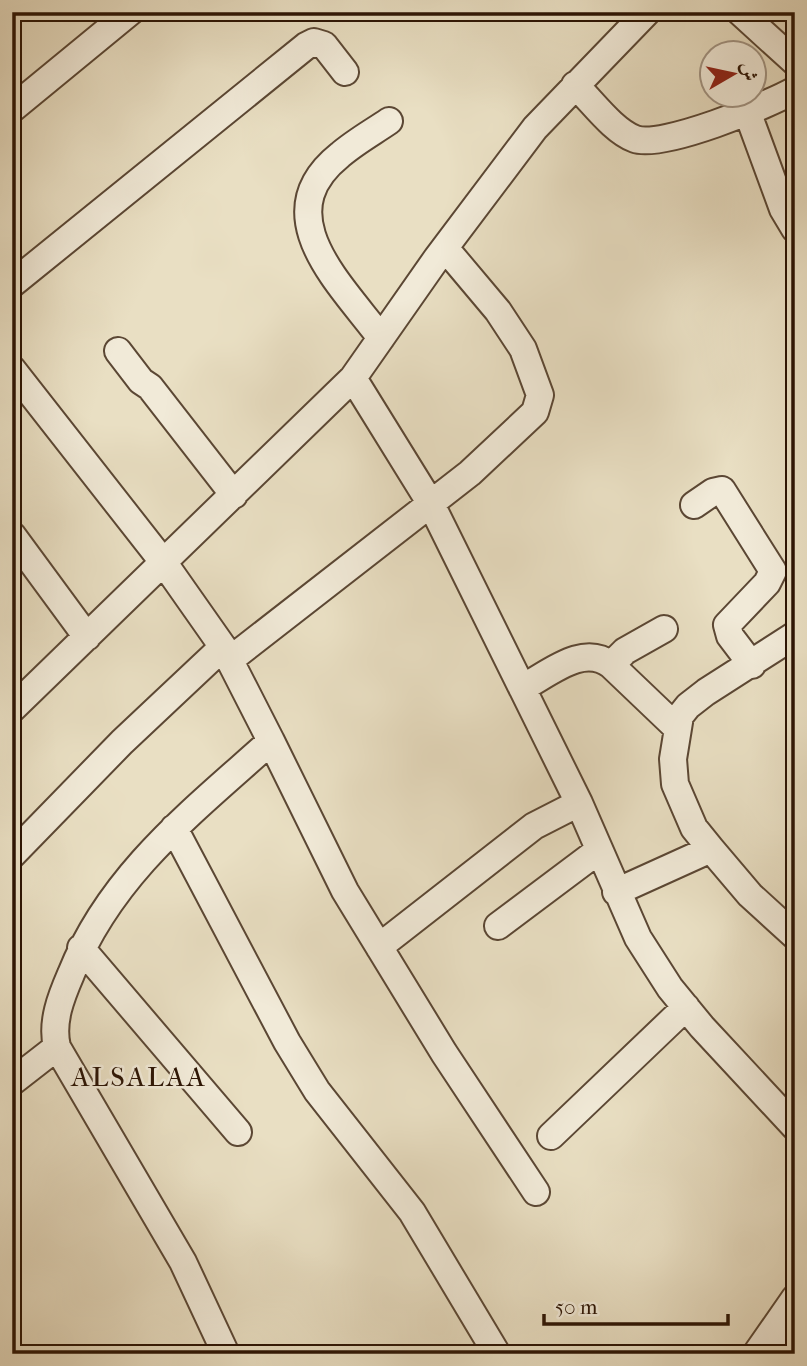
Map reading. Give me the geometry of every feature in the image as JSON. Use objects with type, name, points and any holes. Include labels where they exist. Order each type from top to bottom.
[{"type":"street","points":[[12,109],[130,12]]},
{"type":"street","points":[[12,709],[353,378],[445,248],[535,128],[647,12]]},
{"type":"street","points":[[740,12],[795,62]]},
{"type":"street","points":[[12,284],[306,46],[314,42],[324,45],[345,72]]},
{"type":"street","points":[[575,85],[618,127],[638,140],[687,132],[747,111],[795,90]]},
{"type":"street","points":[[747,111],[783,209],[795,229]]},
{"type":"street","points":[[381,338],[322,258],[314,243],[306,215],[317,180],[338,156],[389,121]]},
{"type":"street","points":[[12,855],[122,742],[227,653],[470,473],[535,412],[540,396],[533,369],[498,311],[445,248]]},
{"type":"street","points":[[118,351],[141,381],[150,387],[234,495]]},
{"type":"street","points":[[12,369],[164,563],[227,653],[345,891],[444,1054],[536,1192]]},
{"type":"street","points":[[353,378],[430,504],[579,803],[638,938],[685,1007],[795,1127]]},
{"type":"street","points":[[694,505],[713,492],[722,490],[773,571],[767,583],[727,625],[730,636],[752,666]]},
{"type":"street","points":[[12,535],[88,637]]},
{"type":"street","points":[[611,665],[625,651],[664,629]]},
{"type":"street","points":[[795,635],[688,706],[677,727],[673,759],[675,784],[694,828],[750,895],[795,936]]},
{"type":"street","points":[[522,688],[582,656],[597,656],[611,665],[677,727]]},
{"type":"street","points":[[226,1354],[183,1262],[57,1047],[56,1016],[81,948],[107,902],[174,828],[271,741]]},
{"type":"street","points":[[379,947],[534,826],[579,803]]},
{"type":"street","points":[[174,828],[287,1042],[317,1091],[412,1212],[497,1354]]},
{"type":"street","points":[[616,892],[710,849]]},
{"type":"street","points":[[498,926],[598,851]]},
{"type":"street","points":[[81,948],[238,1132]]},
{"type":"street","points":[[551,1136],[685,1007]]},
{"type":"street","points":[[12,1083],[57,1047]]},
{"type":"street","points":[[758,1352],[795,1298]]},
{"type":"street","points":[[758,1352],[795,1345]]},
{"type":"district","name":"ALSALAA","points":[[139,1076]]}]
